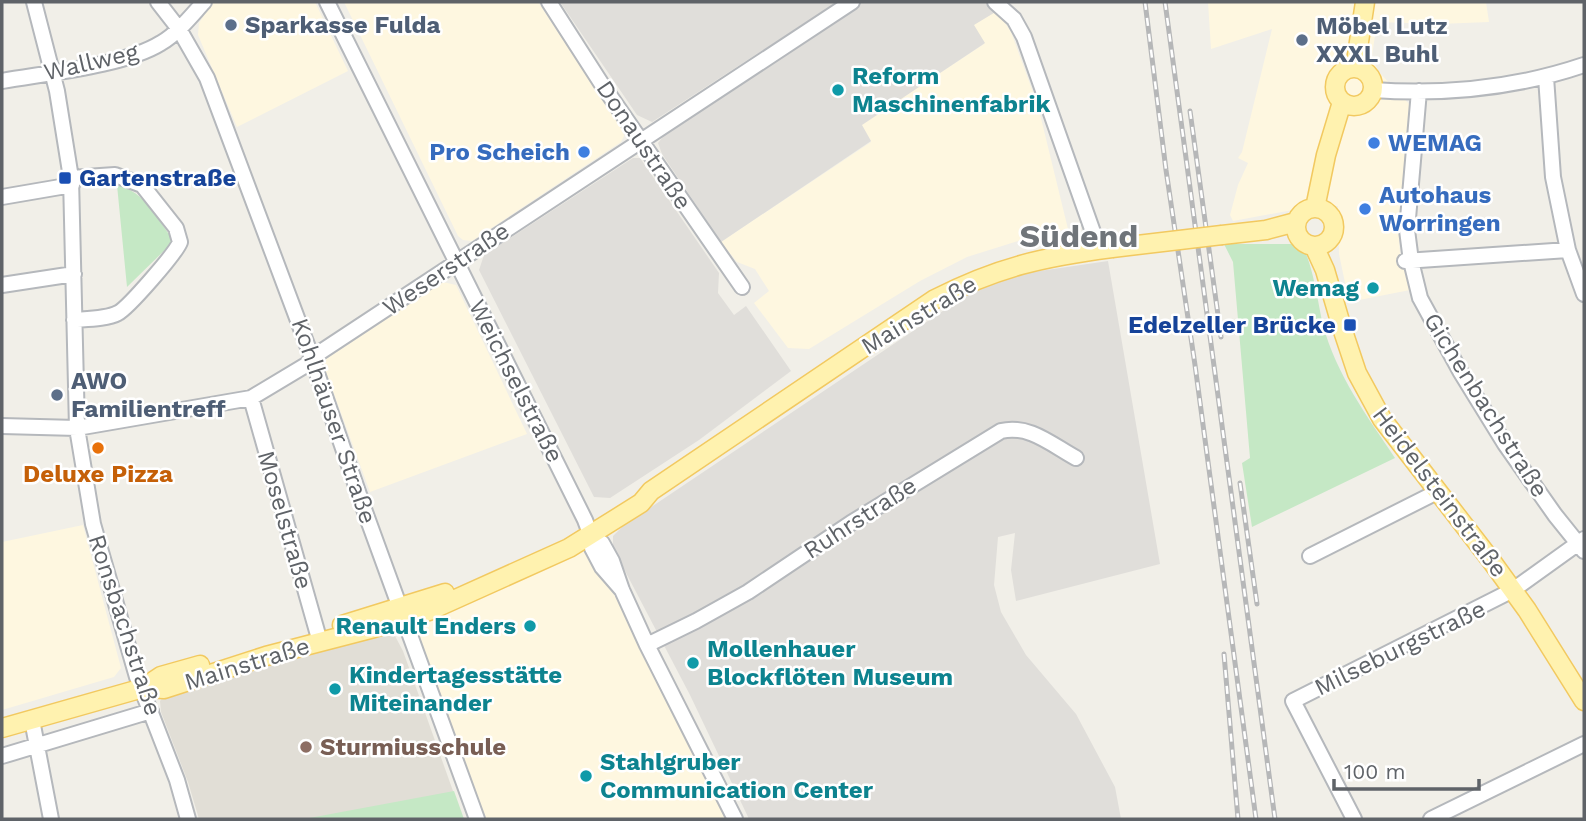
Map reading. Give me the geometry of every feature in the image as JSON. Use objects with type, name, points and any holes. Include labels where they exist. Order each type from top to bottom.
[{"type":"main road","points":[[1355,68],[1365,2]]},
{"type":"main road","points":[[1361,69],[1371,77],[1373,90],[1366,103],[1346,104],[1336,91],[1337,79],[1344,71],[1361,69]]},
{"type":"main road","points":[[1320,209],[1326,155],[1346,104]]},
{"type":"main road","points":[[1320,209],[1332,218],[1334,229],[1320,244],[1303,242],[1296,227],[1305,210],[1320,209]]},
{"type":"main road","name":"Mainstraße","points":[[2,728],[143,688],[164,689],[319,637],[402,614],[589,530],[641,503],[651,491],[935,299],[970,281],[1004,268],[1044,258],[1106,248],[1296,227]]},
{"type":"main road","name":"Heidelsteinstraße","points":[[1320,244],[1339,321],[1357,373],[1382,419],[1513,590],[1584,701]]},
{"type":"street","name":"Ronsbachstraße","points":[[34,2],[52,72],[71,181],[77,428],[93,524],[129,651],[177,780],[188,819]]},
{"type":"street","name":"Kohlhäuser Straße","points":[[158,2],[179,29],[207,78],[313,359],[477,819]]},
{"type":"street","name":"Wallweg","points":[[2,81],[140,53],[162,43],[204,2]]},
{"type":"street","name":"Weichselstraße","points":[[327,2],[589,530],[602,543],[615,568],[647,645],[735,819]]},
{"type":"street","name":"Donaustraße","points":[[549,2],[742,287]]},
{"type":"street","name":"Weserstraße","points":[[2,426],[77,428],[251,398],[852,2]]},
{"type":"street","points":[[995,2],[1007,11],[1020,29],[1045,101],[1106,248]]},
{"type":"street","points":[[1373,90],[1484,89],[1584,65]]},
{"type":"street","points":[[1546,76],[1553,177],[1568,250],[1584,294]]},
{"type":"street","name":"Gichenbachstraße","points":[[1419,91],[1407,230],[1408,261],[1420,298],[1460,371],[1505,444],[1555,515],[1582,544]]},
{"type":"street","points":[[2,197],[71,181],[115,175],[142,185],[176,228],[180,242],[174,254],[118,313],[74,320]]},
{"type":"street","points":[[1408,261],[1568,250]]},
{"type":"street","points":[[2,285],[74,274]]},
{"type":"street","name":"Moselstraße","points":[[251,398],[319,637]]},
{"type":"street","name":"Ruhrstraße","points":[[647,645],[748,592],[851,523],[1001,431],[1016,428],[1029,431],[1076,458]]},
{"type":"street","points":[[1310,556],[1437,492]]},
{"type":"street","points":[[1513,590],[1582,544]]},
{"type":"street","name":"Milseburgstraße","points":[[1354,819],[1293,701],[1513,590]]},
{"type":"street","points":[[2,756],[151,711]]},
{"type":"street","points":[[32,720],[51,819]]},
{"type":"street","points":[[1431,819],[1584,744]]},
{"type":"shaded area","points":[[213,2],[315,2],[348,71],[237,127],[198,35],[199,23]]},
{"type":"shaded area","points":[[344,2],[538,2],[624,136],[621,142],[472,241],[463,240],[458,236]]},
{"type":"shaded area","points":[[560,2],[837,2],[652,122],[637,115]]},
{"type":"shaded area","name":"Reform Maschinenfabrik","points":[[861,2],[986,2],[997,11],[974,25],[985,43],[862,125],[871,141],[721,242],[662,154],[658,143],[665,134]]},
{"type":"shaded area","points":[[1208,2],[1486,2],[1489,22],[1377,22],[1372,56],[1378,71],[1410,105],[1398,226],[1400,253],[1410,290],[1349,302],[1339,254],[1338,206],[1287,211],[1233,221],[1230,215],[1238,185],[1248,163],[1238,158],[1242,152],[1272,29],[1211,49]]},
{"type":"shaded area","points":[[997,11],[1011,32],[1038,106],[1068,229],[1034,236],[967,257],[920,281],[809,349],[788,348],[754,303],[769,291],[755,269],[737,262],[721,242],[871,142],[861,125],[984,44],[973,25]]},
{"type":"shaded area","points":[[633,158],[640,158],[719,273],[718,293],[734,315],[746,306],[791,371],[699,440],[610,498],[594,497],[479,270],[484,255]]},
{"type":"shaded area","points":[[1108,261],[1160,564],[1016,601],[1011,570],[1015,533],[998,537],[994,585],[1001,612],[1026,655],[1076,714],[1115,787],[1121,819],[749,819],[690,695],[613,548],[613,536],[623,526],[974,290],[1026,273]]},
{"type":"shaded area","points":[[443,282],[456,285],[527,434],[370,492],[323,364],[326,359]]},
{"type":"shaded area","points":[[83,525],[121,668],[114,677],[2,710],[2,542]]},
{"type":"shaded area","points":[[586,540],[727,819],[483,819],[412,622]]},
{"type":"shaded area","name":"Sturmiusschule","points":[[387,632],[395,636],[403,651],[463,819],[199,819],[161,712],[160,701],[164,696],[193,684]]},
{"type":"green space","points":[[117,185],[143,200],[174,241],[127,287]]},
{"type":"green space","points":[[1224,244],[1295,244],[1302,247],[1309,262],[1323,325],[1336,361],[1353,394],[1395,458],[1252,527],[1242,463],[1250,458],[1233,262]]},
{"type":"green space","points":[[454,791],[464,819],[304,819]]},
{"type":"railway","points":[[1145,2],[1256,819]]},
{"type":"railway","points":[[1165,2],[1275,819]]},
{"type":"railway","points":[[1190,111],[1221,337]]},
{"type":"railway","points":[[1240,483],[1257,604]]},
{"type":"railway","points":[[1224,654],[1238,819]]},
{"type":"place","name":"Sparkasse Fulda","points":[[231,25]]},
{"type":"place","name":"Möbel Lutz XXXL Buhl","points":[[1302,40]]},
{"type":"place","name":"Reform Maschinenfabrik","points":[[838,90]]},
{"type":"place","name":"WEMAG","points":[[1374,143]]},
{"type":"place","name":"Pro Scheich","points":[[584,152]]},
{"type":"place","name":"Gartenstraße","points":[[65,178]]},
{"type":"place","name":"Autohaus Worringen","points":[[1365,209]]},
{"type":"place","name":"Wemag","points":[[1373,288]]},
{"type":"place","name":"Edelzeller Brücke","points":[[1350,325]]},
{"type":"place","name":"AWO Familientreff","points":[[57,395]]},
{"type":"place","name":"Deluxe Pizza","points":[[98,448]]},
{"type":"place","name":"Renault Enders","points":[[530,626]]},
{"type":"place","name":"Mollenhauer Blockflöten Museum","points":[[693,663]]},
{"type":"place","name":"Kindertagesstätte Miteinander","points":[[335,689]]},
{"type":"place","name":"Sturmiusschule","points":[[306,747]]},
{"type":"place","name":"Stahlgruber Communication Center","points":[[586,776]]},
{"type":"district","name":"Südend","points":[[1079,236]]}]
